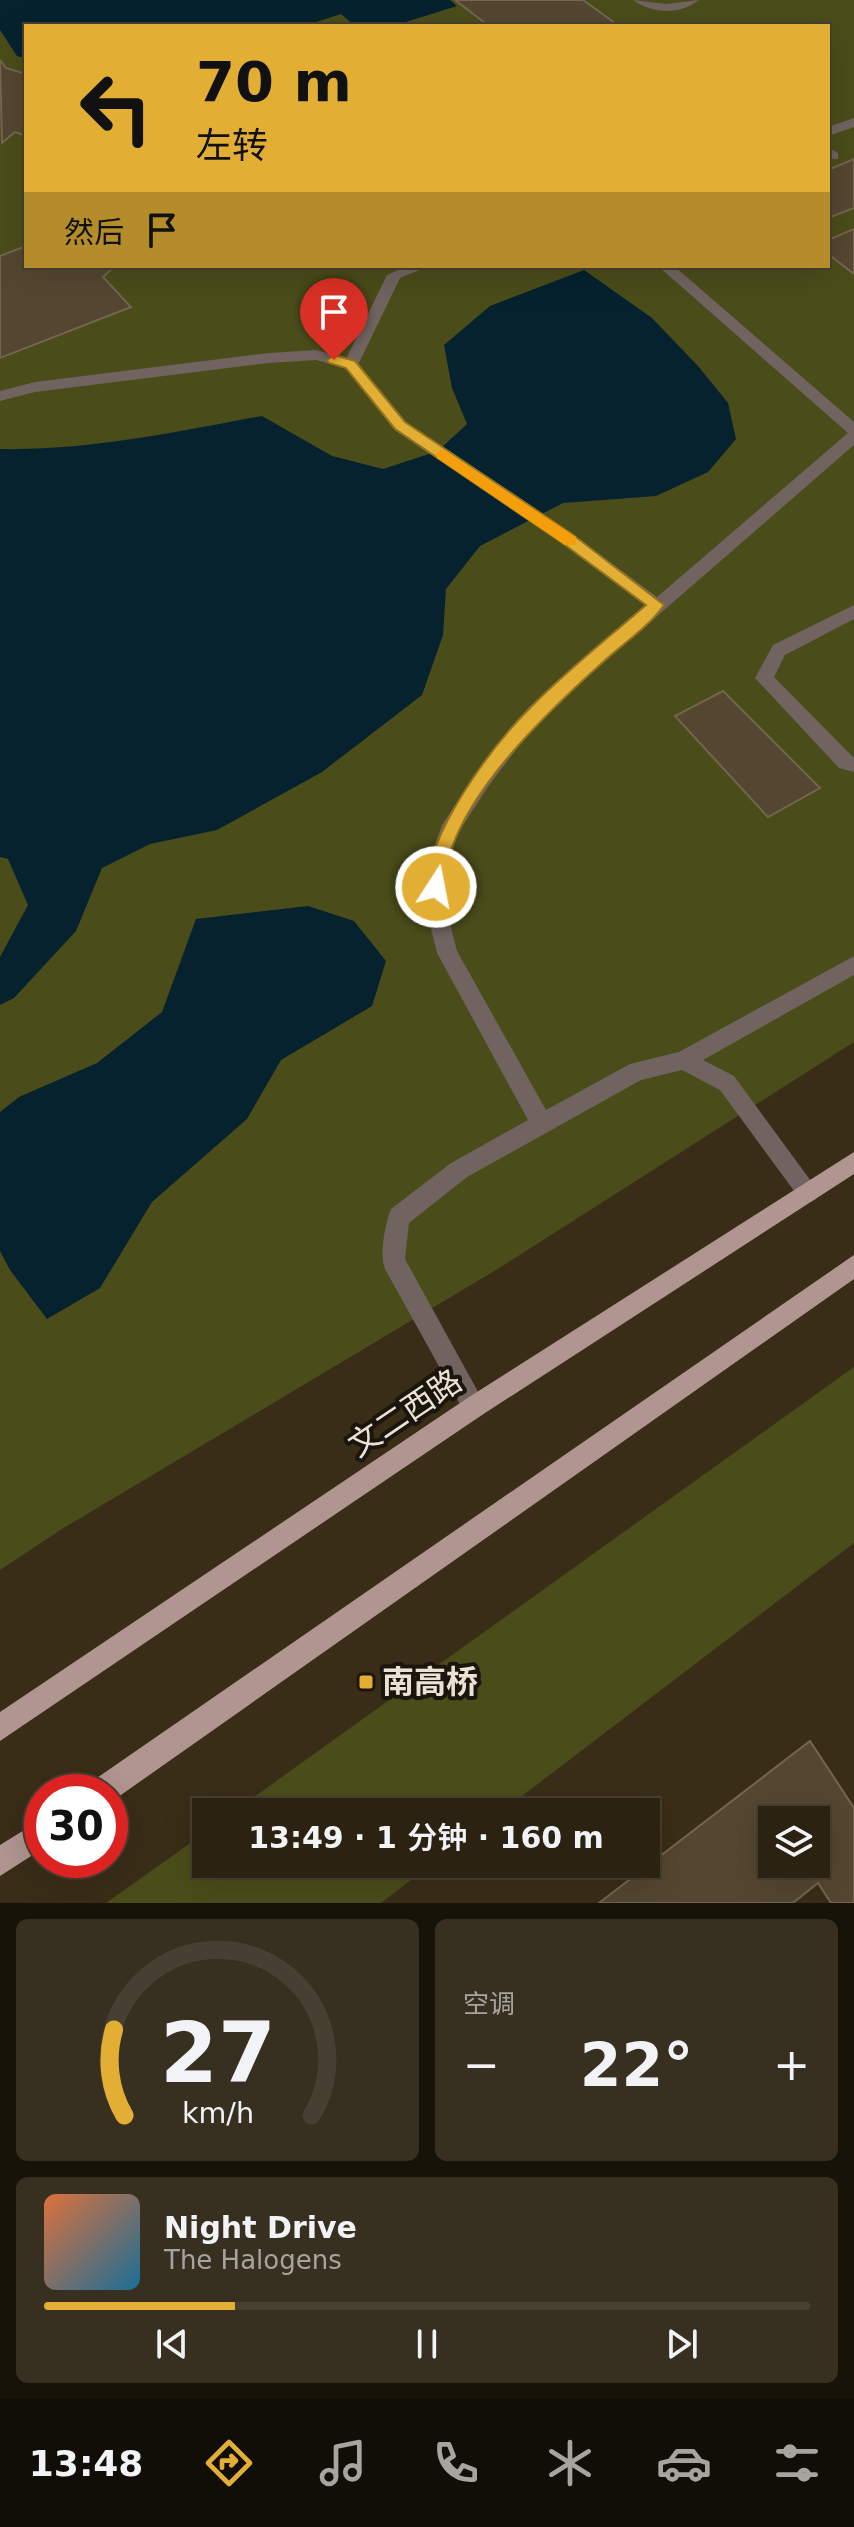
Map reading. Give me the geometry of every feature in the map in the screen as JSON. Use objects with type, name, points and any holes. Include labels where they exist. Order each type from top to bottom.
[{"type":"main road","name":"文二西路","points":[[0,1728],[474,1407],[854,1162]]},
{"type":"main road","points":[[127,1774],[854,1266]]},
{"type":"main road","points":[[0,1862],[24,1845]]},
{"type":"street","points":[[639,0],[663,11],[678,9],[693,0]]},
{"type":"street","points":[[830,131],[854,122]]},
{"type":"street","points":[[350,365],[389,271],[409,268]]},
{"type":"street","points":[[542,1124],[447,953],[435,904],[436,870],[449,831],[483,779],[534,713],[854,433],[667,268]]},
{"type":"street","points":[[0,396],[35,387],[269,358],[317,355],[350,365],[400,426],[566,538],[656,605]]},
{"type":"street","points":[[854,611],[779,650],[764,678],[846,763],[854,765]]},
{"type":"street","points":[[474,1407],[393,1261],[399,1217],[459,1170],[637,1071],[683,1060],[854,965]]},
{"type":"street","points":[[683,1060],[727,1083],[808,1192]]},
{"type":"shaded area","points":[[0,0],[854,0],[854,1042],[501,1267],[62,1529],[0,1570]]},
{"type":"shaded area","points":[[854,1367],[854,1543],[519,1798],[253,1798]]},
{"type":"shaded area","points":[[192,1842],[192,1878],[414,1878],[381,1903],[106,1903]]},
{"type":"water","points":[[0,0],[450,0],[457,6],[399,24],[353,24],[341,14],[310,24],[24,24],[24,58],[17,56],[0,30]]},
{"type":"water","points":[[584,270],[652,318],[698,366],[728,403],[736,439],[708,472],[656,496],[563,503],[480,546],[446,589],[443,635],[422,695],[322,772],[217,830],[150,844],[102,868],[76,931],[14,998],[0,1005],[0,957],[28,905],[8,859],[0,857],[0,449],[99,444],[262,416],[332,456],[383,469],[438,451],[467,424],[452,388],[444,345],[490,306]]},
{"type":"water","points":[[308,906],[354,921],[386,961],[372,1006],[281,1060],[247,1119],[152,1202],[100,1288],[47,1319],[10,1270],[0,1251],[0,1112],[19,1097],[97,1063],[162,1012],[196,919]]},
{"type":"building","points":[[455,0],[583,0],[616,24],[486,24]]},
{"type":"building","points":[[0,60],[6,68],[24,73],[24,135],[15,132],[2,143]]},
{"type":"building","points":[[854,159],[854,208],[830,217],[830,169]]},
{"type":"building","points":[[854,229],[854,274],[830,256],[830,239]]},
{"type":"building","points":[[24,247],[24,268],[113,268],[103,277],[131,307],[0,358],[0,256]]},
{"type":"building","points":[[723,691],[820,788],[768,817],[675,716]]},
{"type":"building","points":[[810,1741],[854,1808],[854,1903],[831,1903],[818,1883],[793,1903],[599,1903],[632,1878],[660,1878],[660,1856]]},
{"type":"slow traffic","points":[[442,454],[571,541]]},
{"type":"place","name":"南高桥","points":[[366,1682]]},
{"type":"route","points":[[334,360],[350,365],[400,426],[566,538],[656,605],[534,713],[483,779],[449,831],[436,870],[436,887]]}]
